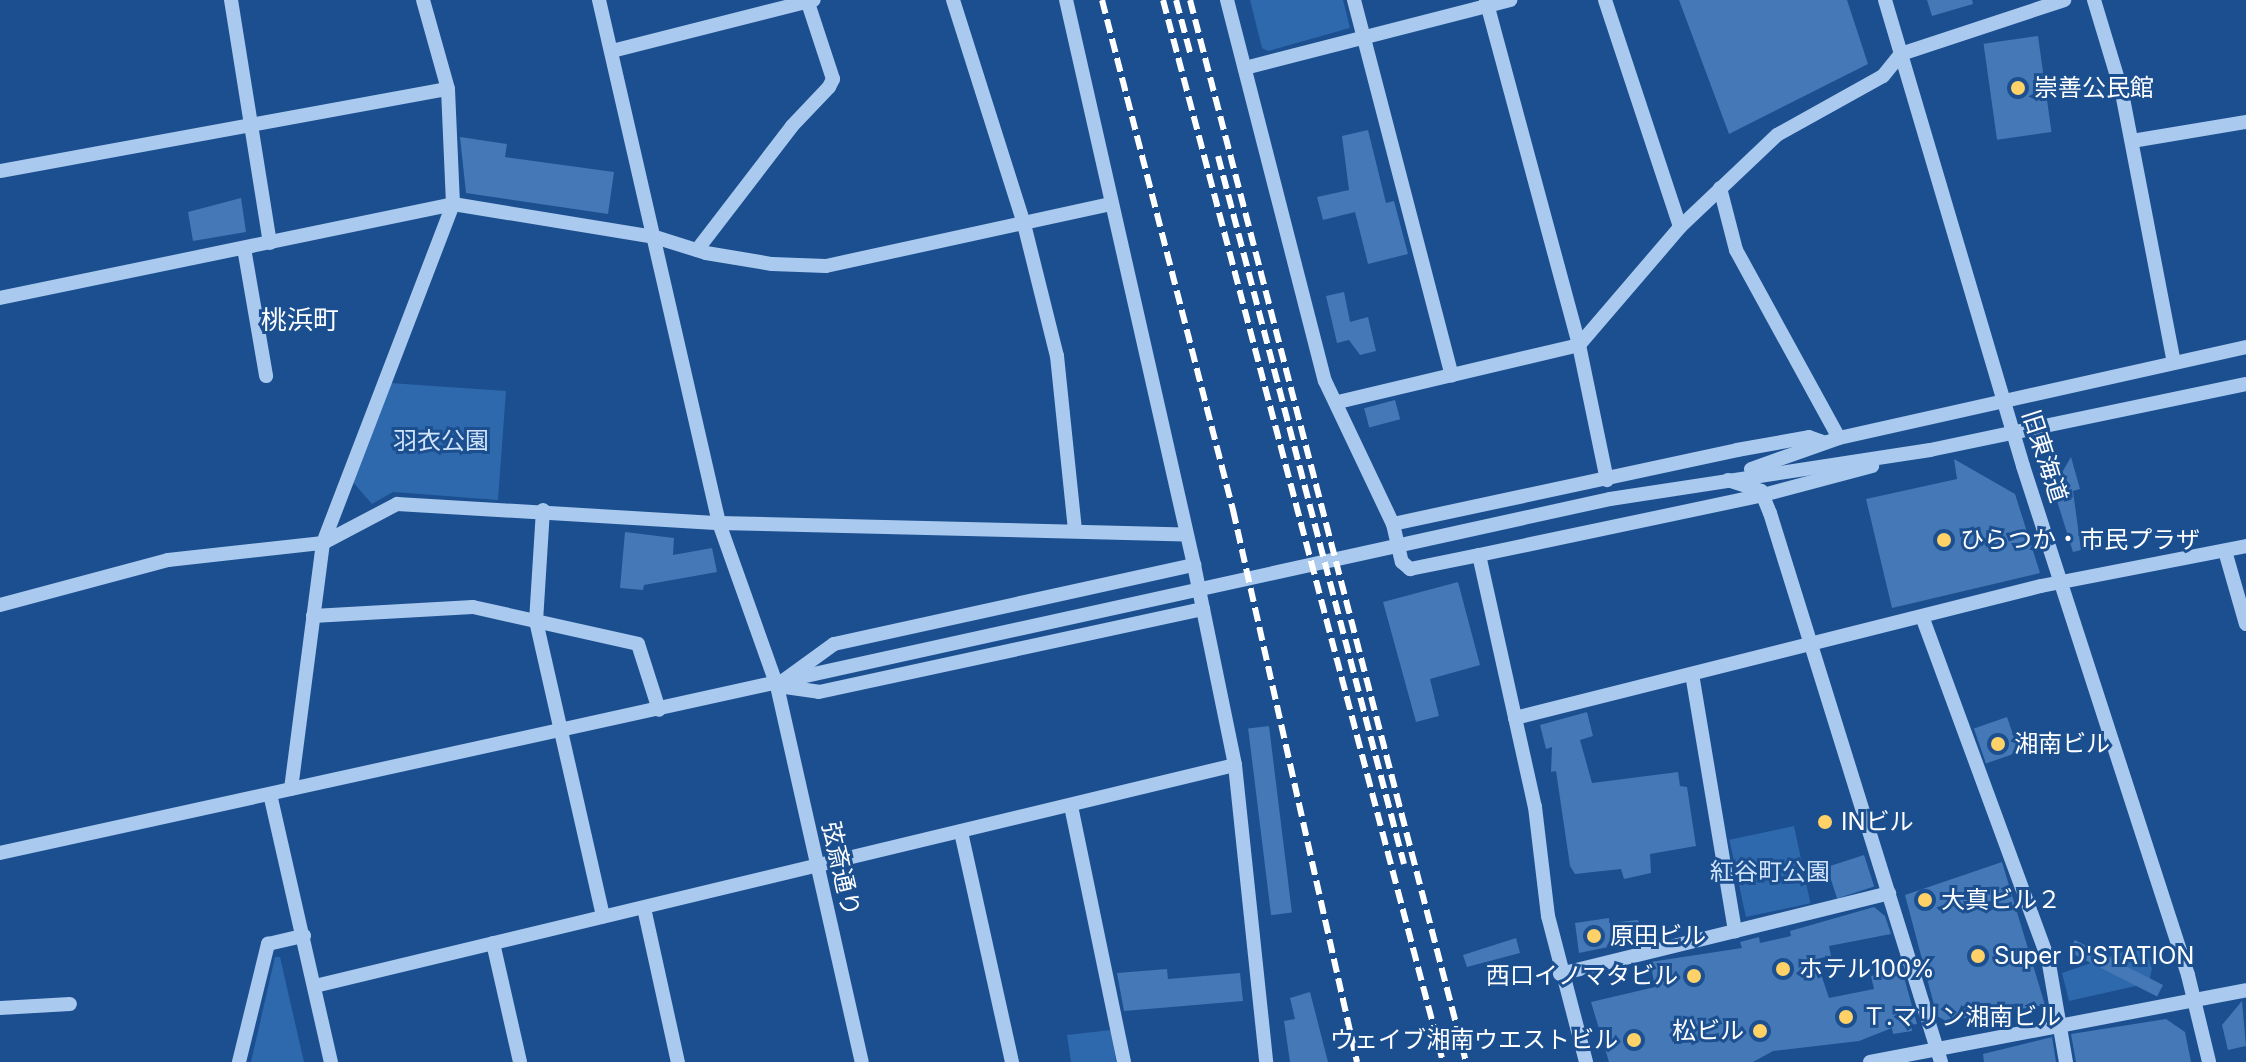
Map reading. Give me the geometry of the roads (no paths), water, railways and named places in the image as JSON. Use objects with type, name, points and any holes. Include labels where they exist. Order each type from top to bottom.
[{"type":"street","points":[[231,0],[270,243]]},
{"type":"street","points":[[291,789],[323,543],[453,204],[448,89],[423,0]]},
{"type":"street","name":"弦斎通り","points":[[599,0],[719,523],[777,686],[862,1062]]},
{"type":"street","points":[[953,0],[1024,224],[1057,356],[1075,531]]},
{"type":"street","points":[[1066,0],[1194,565],[1235,765],[1266,1062]]},
{"type":"street","points":[[1227,0],[1325,381],[1338,402],[1393,524],[1402,562],[1410,569],[1763,495],[1930,450],[2246,384]]},
{"type":"street","points":[[1354,0],[1452,375]]},
{"type":"street","points":[[1245,68],[1487,3],[1510,0]]},
{"type":"street","points":[[1605,0],[1680,227]]},
{"type":"street","name":"旧東海道","points":[[1885,0],[2004,401],[2195,1002],[2209,1062]]},
{"type":"street","points":[[1338,402],[1579,345],[1680,227],[1777,135],[1883,76],[1901,54],[2064,0]]},
{"type":"street","points":[[2094,0],[2132,141],[2174,362]]},
{"type":"street","points":[[612,51],[810,1],[833,79],[792,126],[697,250]]},
{"type":"street","points":[[1487,3],[1579,345],[1607,480]]},
{"type":"street","points":[[0,171],[448,89]]},
{"type":"street","points":[[2132,141],[2246,122]]},
{"type":"street","points":[[1720,188],[1736,250],[1839,438]]},
{"type":"street","points":[[0,298],[453,204],[655,237],[697,250],[772,264],[826,266],[1111,204]]},
{"type":"street","points":[[244,248],[266,376]]},
{"type":"street","points":[[1724,479],[1823,442],[2246,347]]},
{"type":"street","points":[[1393,524],[1809,437],[1823,442]]},
{"type":"street","points":[[0,853],[777,686],[1579,506],[1724,479],[1930,450]]},
{"type":"street","points":[[1724,479],[1763,495],[1940,1055]]},
{"type":"street","points":[[0,605],[168,560],[323,543],[397,504],[543,510],[719,523],[1185,534]]},
{"type":"street","points":[[543,510],[536,621],[603,917]]},
{"type":"street","points":[[1515,718],[2064,583],[2246,546]]},
{"type":"street","points":[[2225,551],[2246,624]]},
{"type":"street","points":[[1479,555],[1535,807],[1560,974],[1586,1062]]},
{"type":"street","points":[[777,686],[834,644],[1194,565]]},
{"type":"street","points":[[313,616],[473,607],[638,644],[659,710]]},
{"type":"street","points":[[777,686],[819,692],[1203,609]]},
{"type":"street","points":[[1923,619],[2048,958],[2066,1062]]},
{"type":"street","points":[[1692,674],[1735,931]]},
{"type":"street","points":[[315,986],[1235,765]]},
{"type":"street","points":[[270,794],[331,1062]]},
{"type":"street","points":[[1071,806],[1124,1062]]},
{"type":"street","points":[[961,832],[1012,1062]]},
{"type":"street","points":[[1560,974],[1889,893]]},
{"type":"street","points":[[644,908],[678,1062]]},
{"type":"street","points":[[239,1062],[268,944],[304,936]]},
{"type":"street","points":[[493,943],[520,1062]]},
{"type":"street","points":[[1870,1062],[1940,1055],[2061,1025],[2246,990]]},
{"type":"street","points":[[0,1008],[70,1004]]},
{"type":"railway","points":[[1102,0],[1233,510],[1357,1062]]},
{"type":"railway","points":[[1163,0],[1443,1062]]},
{"type":"railway","points":[[1176,0],[1191,56]]},
{"type":"railway","points":[[1190,0],[1466,1062]]},
{"type":"railway","points":[[1218,156],[1404,864]]},
{"type":"place","name":"崇善公民館","points":[[2018,88]]},
{"type":"place","name":"ひらつか・市民プラザ","points":[[1944,540]]},
{"type":"place","name":"湘南ビル","points":[[1998,744]]},
{"type":"place","name":"INビル","points":[[1825,822]]},
{"type":"place","name":"大真ビル２","points":[[1925,900]]},
{"type":"place","name":"原田ビル","points":[[1594,936]]},
{"type":"place","name":"Super D'STATION","points":[[1978,956]]},
{"type":"place","name":"ホテル100%","points":[[1783,969]]},
{"type":"place","name":"西口イノマタビル","points":[[1694,976]]},
{"type":"place","name":"Ｔ.マリン湘南ビル","points":[[1846,1017]]},
{"type":"place","name":"松ビル","points":[[1760,1031]]},
{"type":"place","name":"ウェイブ湘南ウエストビル","points":[[1634,1040]]},
{"type":"district","name":"桃浜町","points":[[300,320]]},
{"type":"park label","name":"羽衣公園","points":[[441,441]]},
{"type":"park label","name":"紅谷町公園","points":[[1770,872]]}]
